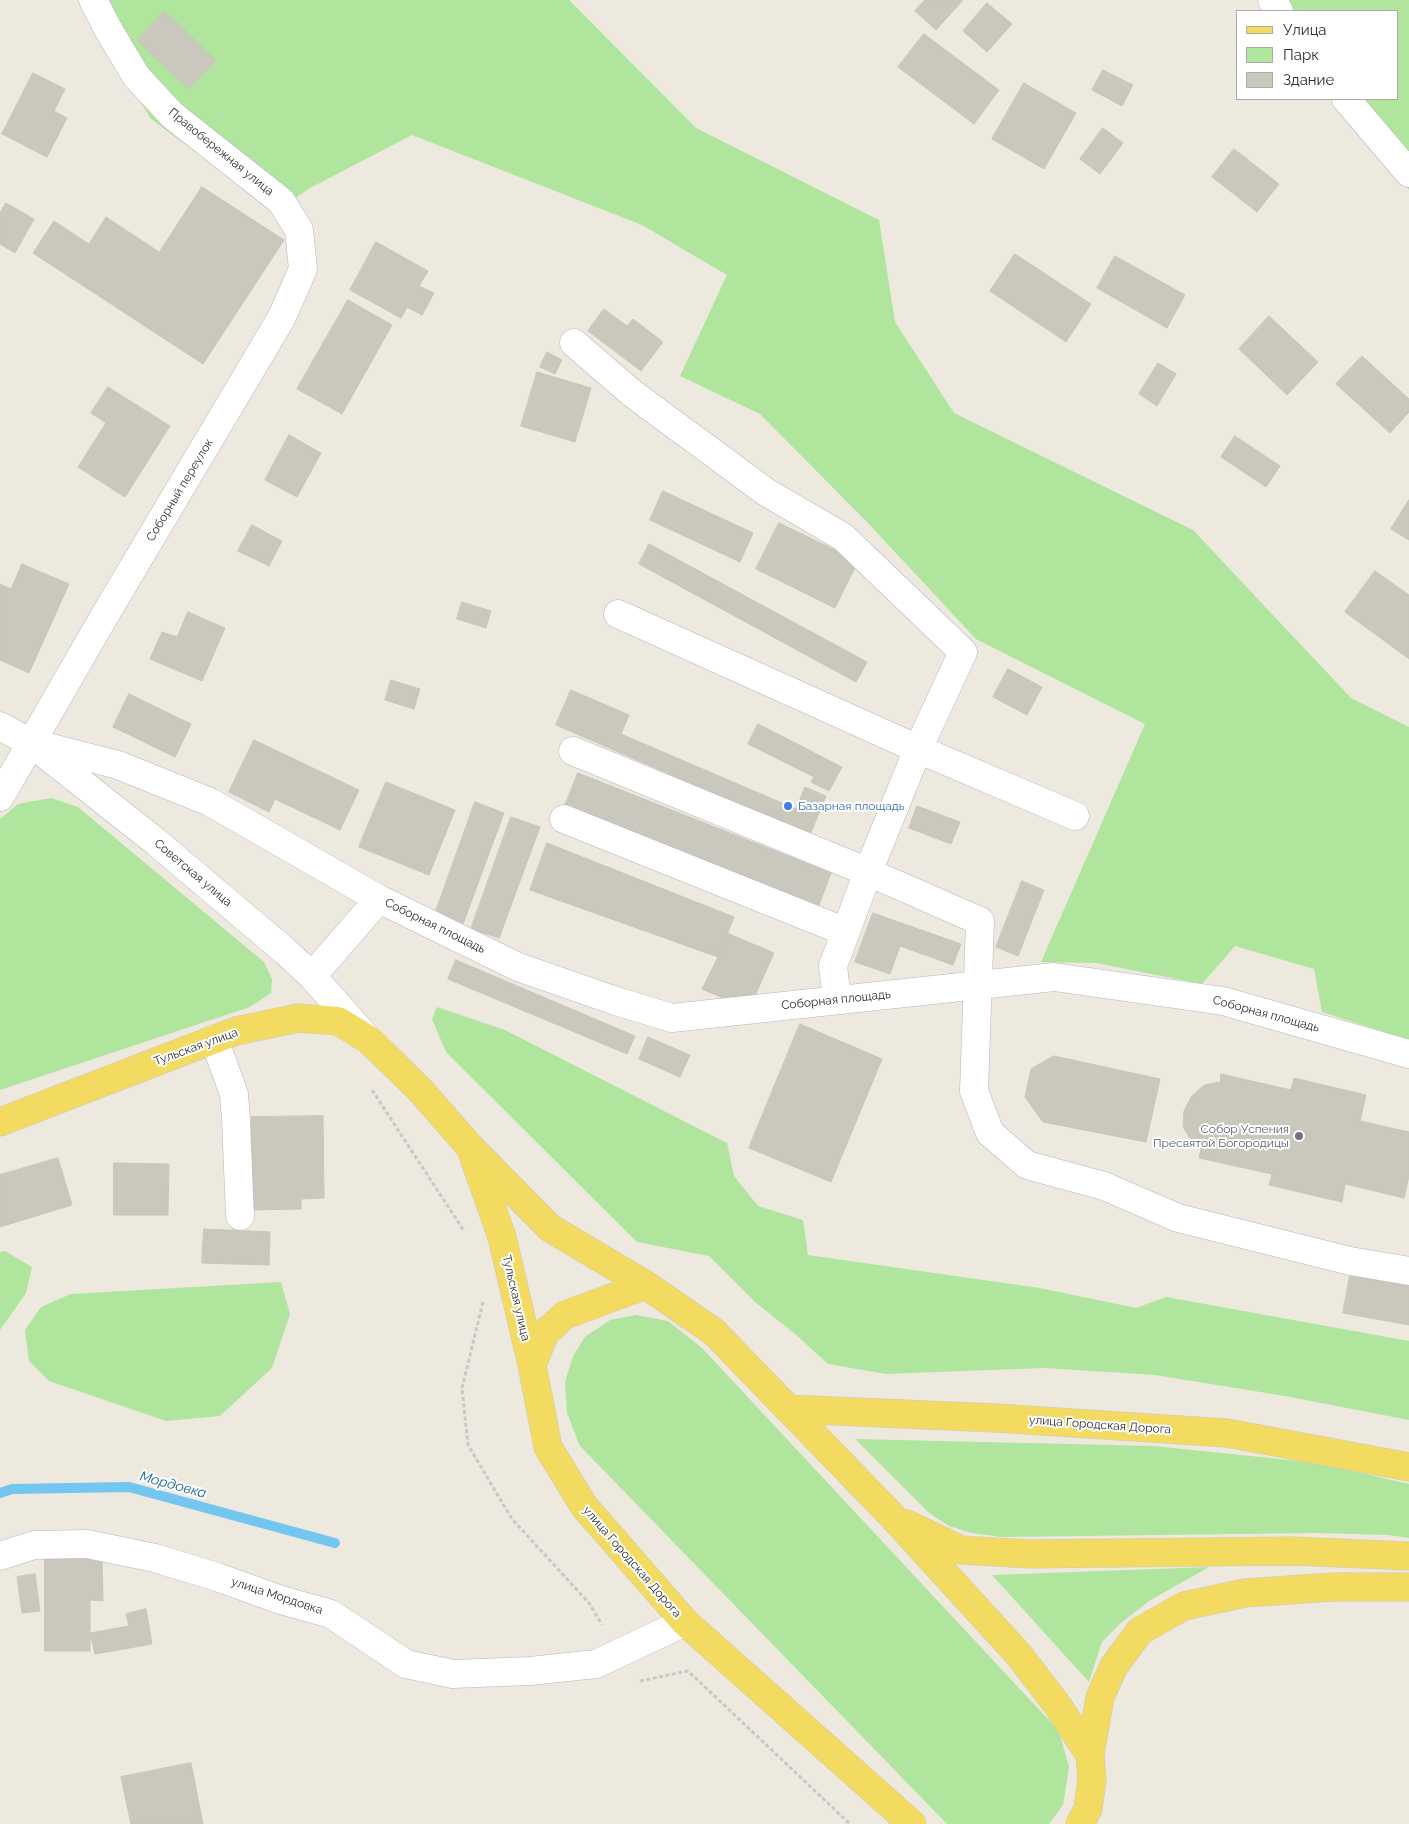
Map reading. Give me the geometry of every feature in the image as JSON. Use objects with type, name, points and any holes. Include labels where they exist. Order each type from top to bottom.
[{"type":"main road","name":"Тульская улица","points":[[0,1122],[236,1031],[298,1018],[338,1021],[369,1040],[421,1091],[470,1147],[550,1228],[646,1285]]},
{"type":"main road","name":"Тульская улица","points":[[470,1147],[502,1237],[532,1366]]},
{"type":"main road","points":[[532,1366],[545,1333],[565,1315],[646,1285],[714,1332],[894,1518],[1019,1655],[1058,1706],[1090,1755]]},
{"type":"main road","name":"улица Городская Дорога","points":[[532,1366],[548,1447],[584,1506],[685,1622],[912,1824]]},
{"type":"main road","name":"улица Городская Дорога","points":[[788,1408],[996,1418],[1227,1433],[1409,1467]]},
{"type":"main road","points":[[894,1518],[961,1550],[1030,1554],[1292,1551],[1409,1556]]},
{"type":"main road","points":[[1085,1819],[1092,1779],[1090,1755],[1100,1697],[1114,1666],[1140,1631],[1184,1606],[1245,1593],[1333,1587],[1409,1586]]},
{"type":"street","name":"Правобережная улица","points":[[93,0],[136,76],[172,115],[281,201],[299,230]]},
{"type":"street","points":[[1347,100],[1409,173]]},
{"type":"street","name":"Соборный переулок","points":[[0,797],[282,317],[303,269],[299,230]]},
{"type":"street","points":[[574,344],[633,394],[766,492],[843,537],[963,652],[918,749],[868,872],[833,966],[837,1000]]},
{"type":"street","points":[[618,614],[918,749],[1075,816]]},
{"type":"street","name":"Советская улица","points":[[0,726],[31,743],[169,853],[286,951],[312,976],[369,1040]]},
{"type":"street","points":[[31,743],[118,765],[210,802],[379,899]]},
{"type":"street","points":[[573,751],[980,920],[974,1091],[990,1133],[1027,1165],[1104,1186],[1178,1218],[1350,1261],[1409,1271]]},
{"type":"street","points":[[564,819],[846,932]]},
{"type":"street","name":"Соборная площадь","points":[[312,976],[379,899],[518,967],[672,1018],[1054,977],[1223,1001],[1409,1054]]},
{"type":"street","points":[[214,1039],[234,1094],[240,1216]]},
{"type":"street","name":"улица Мордовка","points":[[0,1556],[34,1544],[87,1544],[155,1558],[217,1577],[281,1600],[331,1614],[406,1664],[454,1674],[530,1671],[596,1664],[685,1622]]},
{"type":"green space","points":[[80,0],[569,0],[696,128],[879,220],[895,322],[954,413],[1193,530],[1351,698],[1409,727],[1409,1040],[1322,1012],[1314,969],[1235,946],[1202,984],[1096,963],[1041,962],[1145,724],[976,639],[867,522],[760,414],[680,376],[727,275],[642,225],[412,135],[310,188],[276,211],[151,119],[96,32]]},
{"type":"green space","points":[[1258,0],[1409,0],[1409,190],[1334,100],[1399,100],[1399,10],[1263,10]]},
{"type":"green space","points":[[51,798],[78,807],[264,962],[272,979],[271,993],[250,1007],[0,1090],[0,819],[18,804]]},
{"type":"green space","points":[[437,1007],[505,1030],[727,1143],[734,1176],[758,1206],[803,1220],[808,1255],[1040,1288],[1136,1308],[1166,1297],[1409,1341],[1409,1420],[1285,1396],[1155,1375],[1044,1368],[886,1374],[828,1364],[794,1333],[756,1303],[709,1256],[637,1242],[446,1052],[432,1019]]},
{"type":"green space","points":[[5,1251],[32,1267],[26,1293],[0,1330],[0,1252]]},
{"type":"green space","points":[[281,1282],[290,1314],[272,1368],[220,1416],[166,1421],[49,1381],[29,1361],[25,1330],[41,1307],[71,1294]]},
{"type":"green space","points":[[636,1315],[668,1321],[702,1348],[1059,1731],[1069,1767],[1063,1805],[1049,1824],[947,1824],[580,1446],[567,1413],[565,1382],[573,1356],[585,1337],[610,1320]]},
{"type":"green space","points":[[855,1439],[1154,1446],[1318,1463],[1409,1484],[1409,1538],[1387,1535],[1317,1533],[1001,1537],[972,1533],[949,1526],[929,1513]]},
{"type":"green space","points":[[1209,1567],[1149,1601],[1121,1623],[1102,1642],[1089,1682],[992,1575]]},
{"type":"building","points":[[925,0],[963,0],[936,30],[915,11]]},
{"type":"building","points":[[987,3],[1012,24],[987,52],[963,31]]},
{"type":"building","points":[[165,11],[216,61],[188,89],[137,40]]},
{"type":"building","points":[[924,34],[999,90],[974,124],[898,67]]},
{"type":"building","points":[[1103,70],[1133,85],[1122,106],[1092,90]]},
{"type":"building","points":[[33,73],[65,89],[54,111],[67,118],[47,157],[2,134]]},
{"type":"building","points":[[1024,83],[1076,113],[1044,169],[992,139]]},
{"type":"building","points":[[1103,128],[1123,143],[1100,174],[1080,159]]},
{"type":"building","points":[[1234,149],[1279,184],[1257,212],[1212,177]]},
{"type":"building","points":[[202,187],[284,240],[203,364],[33,253],[54,221],[89,244],[106,217],[159,252]]},
{"type":"building","points":[[6,203],[34,219],[15,253],[0,244],[0,213]]},
{"type":"building","points":[[376,242],[428,271],[419,286],[434,293],[422,315],[407,307],[401,318],[350,290]]},
{"type":"building","points":[[1015,254],[1091,304],[1066,342],[990,291]]},
{"type":"building","points":[[1115,256],[1185,295],[1167,328],[1097,288]]},
{"type":"building","points":[[348,300],[392,325],[342,414],[297,389]]},
{"type":"building","points":[[604,309],[627,326],[633,319],[663,342],[641,371],[588,331]]},
{"type":"building","points":[[1269,316],[1318,362],[1287,395],[1239,349]]},
{"type":"building","points":[[547,352],[562,360],[555,374],[540,367]]},
{"type":"building","points":[[1362,356],[1409,399],[1409,412],[1390,433],[1336,384]]},
{"type":"building","points":[[1158,363],[1176,374],[1157,406],[1139,394]]},
{"type":"building","points":[[537,372],[591,388],[575,442],[521,426]]},
{"type":"building","points":[[108,387],[170,426],[125,497],[78,467],[106,423],[91,413]]},
{"type":"building","points":[[289,435],[321,453],[297,497],[265,480]]},
{"type":"building","points":[[1235,436],[1280,466],[1266,487],[1221,457]]},
{"type":"building","points":[[663,491],[753,533],[740,562],[650,520]]},
{"type":"building","points":[[1409,500],[1409,540],[1391,529]]},
{"type":"building","points":[[779,523],[858,561],[835,608],[756,569]]},
{"type":"building","points":[[252,525],[282,541],[269,566],[238,551]]},
{"type":"building","points":[[649,544],[867,662],[856,682],[639,564]]},
{"type":"building","points":[[22,564],[69,584],[29,673],[0,660],[0,584],[11,589]]},
{"type":"building","points":[[1375,571],[1409,595],[1409,659],[1345,612]]},
{"type":"building","points":[[462,602],[491,611],[486,628],[457,619]]},
{"type":"building","points":[[188,612],[225,628],[202,681],[150,659],[162,632],[177,637]]},
{"type":"building","points":[[1008,669],[1042,687],[1027,715],[993,697]]},
{"type":"building","points":[[391,680],[420,689],[414,709],[385,700]]},
{"type":"building","points":[[571,690],[629,715],[621,734],[796,809],[805,787],[826,796],[810,835],[556,725]]},
{"type":"building","points":[[129,694],[191,724],[175,757],[113,727]]},
{"type":"building","points":[[758,724],[842,767],[829,791],[811,782],[814,777],[748,744]]},
{"type":"building","points":[[254,740],[359,790],[340,830],[275,799],[269,812],[229,792]]},
{"type":"building","points":[[578,773],[831,873],[816,913],[562,813]]},
{"type":"building","points":[[386,782],[455,810],[429,875],[359,847]]},
{"type":"building","points":[[475,802],[504,813],[463,924],[435,914]]},
{"type":"building","points":[[917,806],[960,822],[951,844],[909,828]]},
{"type":"building","points":[[511,817],[540,827],[499,938],[471,929]]},
{"type":"building","points":[[547,843],[734,917],[718,957],[530,890]]},
{"type":"building","points":[[1022,881],[1044,890],[1018,956],[996,947]]},
{"type":"building","points":[[873,913],[961,944],[953,965],[900,946],[890,974],[855,962]]},
{"type":"building","points":[[727,933],[774,953],[749,1009],[702,989],[718,957]]},
{"type":"building","points":[[456,960],[635,1036],[627,1054],[448,979]]},
{"type":"building","points":[[800,1024],[882,1059],[831,1182],[749,1148]]},
{"type":"building","points":[[648,1037],[690,1055],[680,1077],[639,1059]]},
{"type":"building","name":"Собор Успения Пресвятой Богородицы","points":[[1054,1056],[1160,1079],[1146,1142],[1043,1122],[1025,1097],[1031,1069]]},
{"type":"building","name":"Собор Успения Пресвятой Богородицы","points":[[1221,1074],[1291,1090],[1294,1078],[1366,1095],[1360,1121],[1409,1132],[1409,1176],[1404,1198],[1345,1184],[1342,1202],[1269,1185],[1272,1174],[1199,1158],[1201,1149],[1191,1140],[1183,1127],[1184,1111],[1191,1097],[1204,1085],[1220,1082]]},
{"type":"building","points":[[323,1116],[324,1198],[301,1199],[301,1209],[252,1210],[251,1117]]},
{"type":"building","points":[[58,1158],[72,1205],[0,1227],[0,1175]]},
{"type":"building","points":[[114,1163],[169,1164],[168,1215],[114,1215]]},
{"type":"building","points":[[204,1229],[270,1232],[269,1265],[202,1263]]},
{"type":"building","points":[[1350,1276],[1409,1286],[1409,1325],[1343,1313]]},
{"type":"building","points":[[45,1558],[102,1558],[103,1601],[90,1600],[90,1651],[45,1651]]},
{"type":"building","points":[[35,1574],[40,1611],[22,1613],[17,1577]]},
{"type":"building","points":[[146,1609],[152,1644],[95,1654],[90,1633],[129,1626],[126,1614]]},
{"type":"building","points":[[191,1763],[203,1824],[131,1824],[121,1777]]},
{"type":"waterway","name":"Мордовка","points":[[0,1493],[12,1489],[129,1487],[335,1543]]},
{"type":"place","name":"Базарная площадь","points":[[788,806]]},
{"type":"place","name":"Собор Успения Пресвятой Богородицы","points":[[1299,1136]]}]
